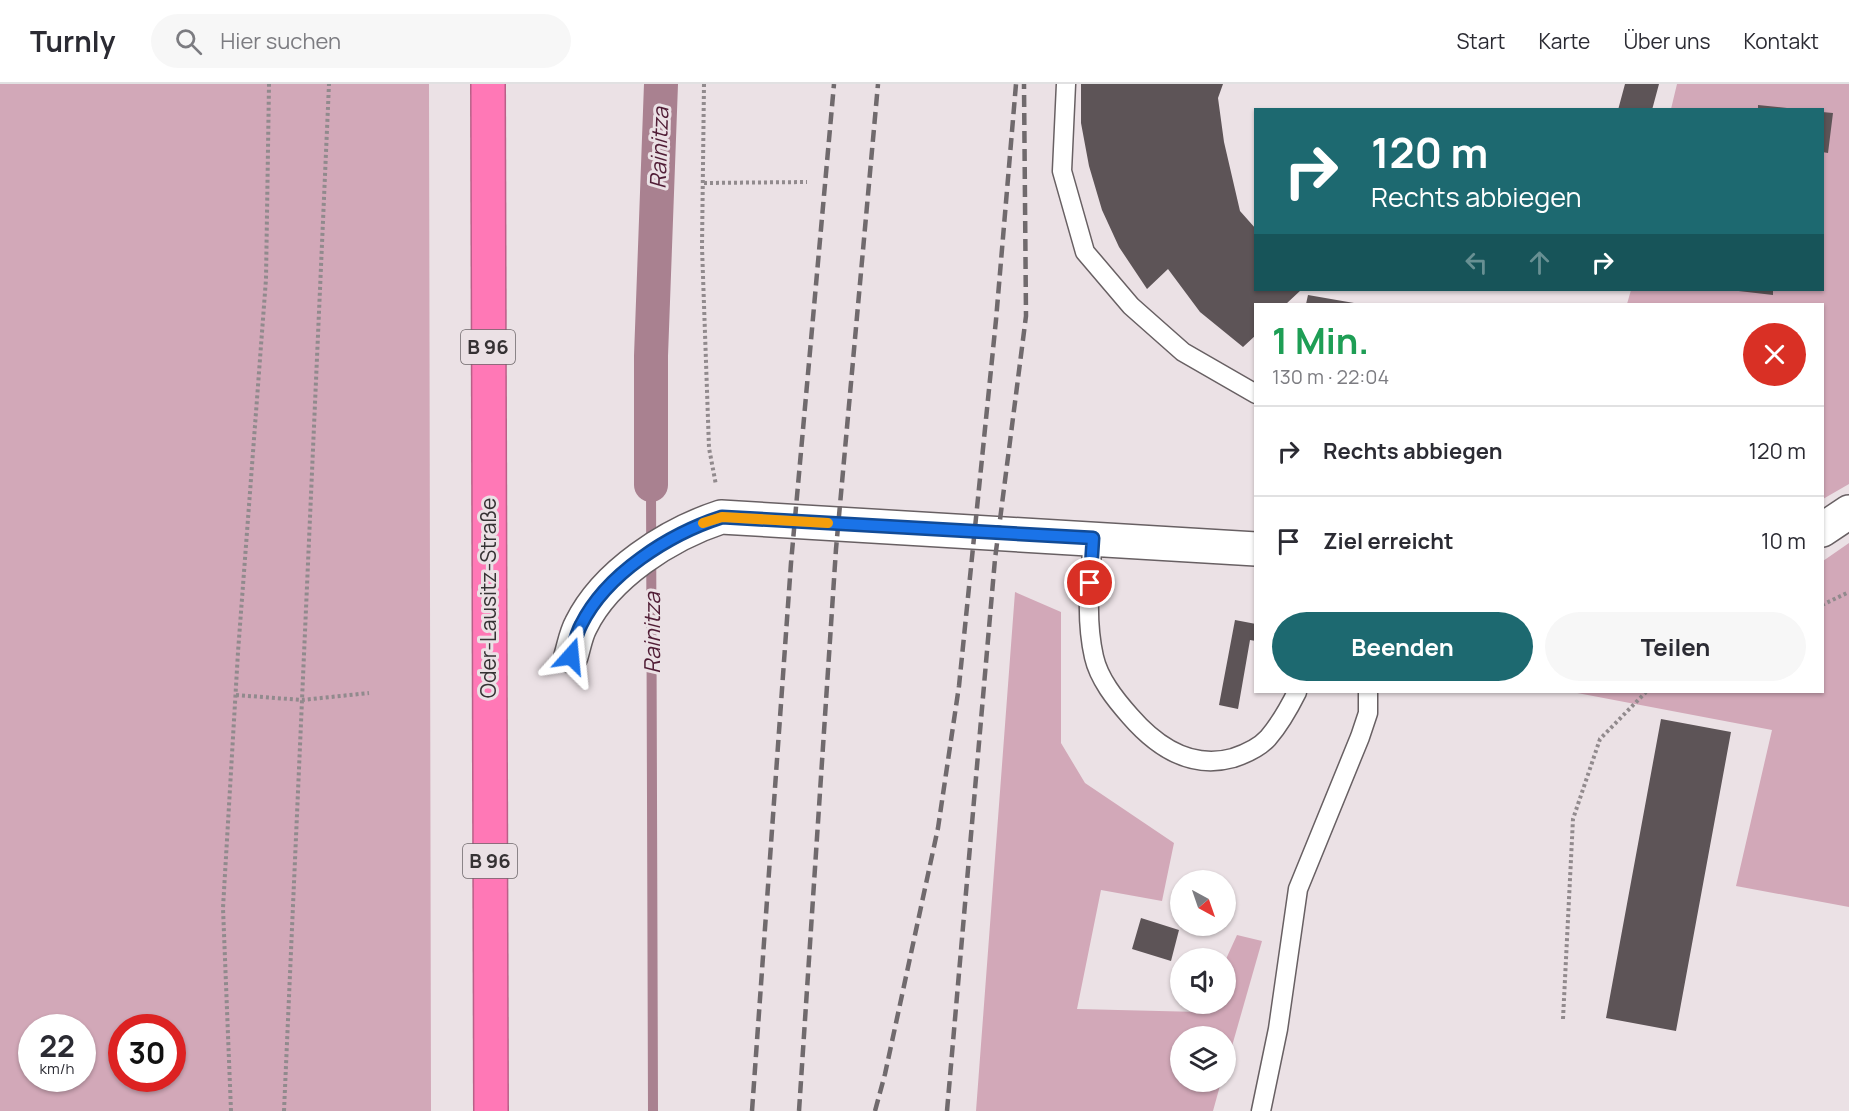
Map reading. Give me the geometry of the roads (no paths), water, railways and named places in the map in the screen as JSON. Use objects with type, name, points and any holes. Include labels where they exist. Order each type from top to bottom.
[{"type":"highway","name":"Oder-Lausitz-Straße","points":[[488,84],[491,1111]]},
{"type":"street","points":[[1824,529],[1849,512]]},
{"type":"street","points":[[571,656],[581,625],[599,599],[622,574],[658,546],[708,521],[1093,538],[1254,549]]},
{"type":"lane","points":[[1066,84],[1062,171],[1085,252],[1131,306],[1183,352],[1254,393]]},
{"type":"lane","points":[[1093,538],[1088,606],[1094,658],[1103,680],[1146,735],[1171,751],[1193,761],[1217,763],[1246,754],[1266,740],[1286,713],[1296,693]]},
{"type":"lane","points":[[1261,1111],[1278,1029],[1298,889],[1360,737],[1368,713],[1368,693]]},
{"type":"waterway","name":"Rainitza","points":[[651,485],[651,356],[661,84]]},
{"type":"waterway","name":"Rainitza","points":[[651,485],[653,1111]]},
{"type":"railway","points":[[752,1111],[791,563],[834,84]]},
{"type":"railway","points":[[799,1111],[836,549],[878,84]]},
{"type":"railway","points":[[875,1111],[938,828],[959,686],[996,320],[1016,84]]},
{"type":"railway","points":[[947,1111],[995,559],[1026,316],[1024,84]]}]
